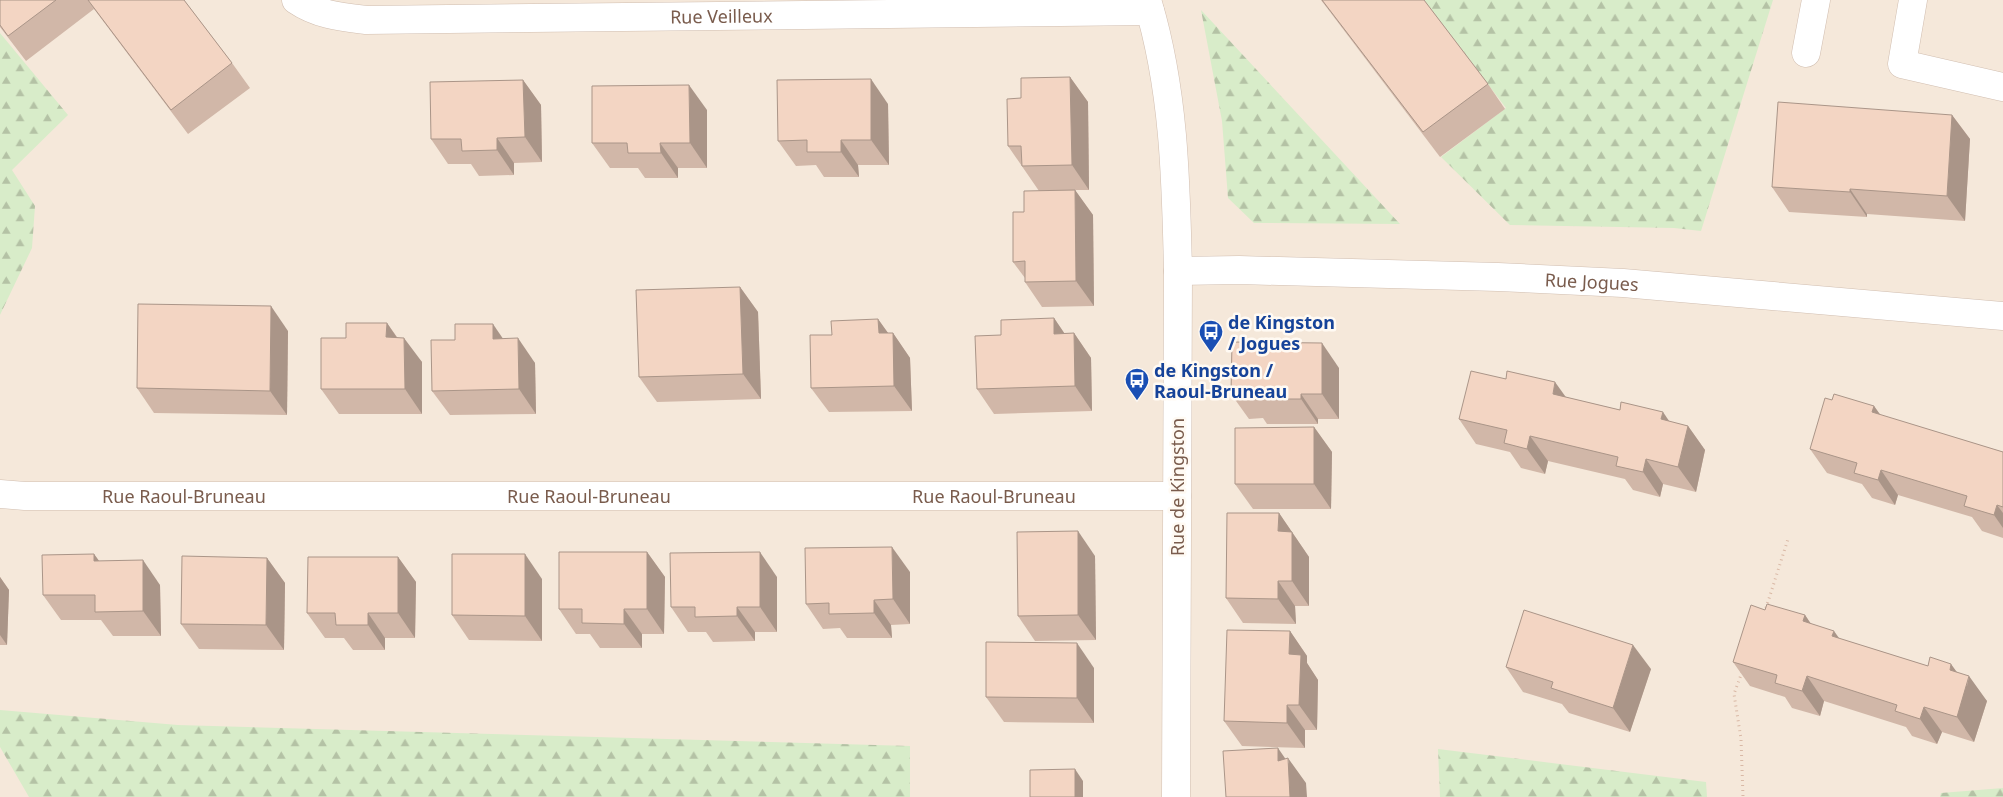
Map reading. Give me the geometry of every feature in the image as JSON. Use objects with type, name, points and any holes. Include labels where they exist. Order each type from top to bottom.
[{"type":"street","points":[[1806,54],[1816,0]]},
{"type":"street","points":[[1913,0],[1902,64],[2003,87]]},
{"type":"street","name":"Rue Veilleux","points":[[304,2],[332,16],[366,20],[815,8],[1148,5]]},
{"type":"street","name":"Rue de Kingston","points":[[1148,5],[1165,73],[1173,136],[1178,271],[1176,797]]},
{"type":"street","name":"Rue Jogues","points":[[1178,271],[1239,270],[1498,277],[1623,283],[2003,316]]},
{"type":"street","name":"Rue Raoul-Bruneau","points":[[0,494],[25,496],[1177,496]]},
{"type":"path","points":[[1764,612],[1788,539]]},
{"type":"path","points":[[1743,797],[1741,739],[1734,694],[1744,666]]},
{"type":"shaded area","points":[[0,0],[2003,0],[2003,797],[0,797]]},
{"type":"green space","points":[[1424,0],[1773,0],[1701,231],[1674,228],[1510,225],[1441,157],[1506,108]]},
{"type":"green space","points":[[1201,10],[1400,224],[1254,223],[1228,198],[1222,121]]},
{"type":"green space","points":[[0,33],[68,115],[12,170],[35,206],[32,248],[0,315]]},
{"type":"green space","points":[[0,710],[178,725],[910,746],[910,797],[29,797],[0,747]]},
{"type":"green space","points":[[1438,749],[1706,782],[1707,797],[1440,797]]},
{"type":"green space","points":[[2003,788],[2003,797],[1940,797],[1941,793]]},
{"type":"building","points":[[0,0],[56,0],[8,36],[0,25]]},
{"type":"building","points":[[88,0],[184,0],[232,63],[171,110]]},
{"type":"building","points":[[1322,0],[1424,0],[1488,84],[1423,132]]},
{"type":"building","points":[[1070,77],[1072,165],[1022,166],[1021,146],[1008,146],[1007,99],[1021,98],[1021,78]]},
{"type":"building","points":[[871,79],[871,140],[841,140],[841,152],[807,152],[807,140],[778,141],[777,80]]},
{"type":"building","points":[[523,80],[525,137],[497,138],[497,150],[462,151],[461,139],[431,139],[430,82]]},
{"type":"building","points":[[689,85],[690,143],[660,143],[661,153],[628,153],[627,143],[592,143],[592,86]]},
{"type":"building","points":[[1778,102],[1952,115],[1947,196],[1850,189],[1850,192],[1772,187]]},
{"type":"building","points":[[1075,190],[1076,281],[1025,282],[1025,261],[1013,262],[1013,212],[1024,212],[1024,191]]},
{"type":"building","points":[[740,287],[743,374],[639,377],[636,290]]},
{"type":"building","points":[[138,304],[271,306],[270,391],[137,388]]},
{"type":"building","points":[[1054,318],[1054,334],[1074,333],[1075,386],[977,389],[975,336],[1001,335],[1001,320]]},
{"type":"building","points":[[878,319],[879,333],[893,333],[894,386],[811,388],[810,335],[832,335],[831,321]]},
{"type":"building","points":[[346,323],[387,323],[386,337],[404,338],[405,389],[321,389],[321,338],[346,338]]},
{"type":"building","points":[[455,324],[493,324],[493,339],[518,338],[519,389],[432,391],[431,340],[455,340]]},
{"type":"building","points":[[1232,342],[1322,343],[1322,394],[1301,394],[1301,399],[1249,399],[1249,394],[1231,394]]},
{"type":"building","points":[[1471,371],[1506,379],[1507,371],[1555,382],[1553,394],[1620,410],[1621,402],[1663,412],[1661,419],[1688,426],[1678,467],[1646,459],[1643,472],[1616,466],[1618,457],[1530,436],[1527,449],[1504,443],[1507,430],[1459,419]]},
{"type":"building","points":[[1834,394],[1874,406],[1872,412],[2003,452],[2003,507],[1997,505],[1994,515],[1964,506],[1967,496],[1881,470],[1878,480],[1854,473],[1857,463],[1810,449],[1825,398],[1832,400]]},
{"type":"building","points":[[1314,427],[1314,484],[1235,484],[1235,428]]},
{"type":"building","points":[[1227,513],[1279,513],[1278,531],[1292,532],[1292,581],[1278,581],[1278,599],[1226,598]]},
{"type":"building","points":[[1078,531],[1078,615],[1018,616],[1017,532]]},
{"type":"building","points":[[892,547],[893,599],[874,600],[874,613],[829,614],[829,603],[806,604],[805,548]]},
{"type":"building","points":[[559,552],[647,552],[647,609],[624,609],[624,624],[582,623],[582,609],[559,609]]},
{"type":"building","points":[[760,552],[760,607],[737,607],[737,616],[695,617],[695,607],[671,607],[670,553]]},
{"type":"building","points":[[94,554],[94,561],[143,560],[143,611],[95,612],[95,595],[43,595],[42,555]]},
{"type":"building","points":[[452,554],[525,554],[525,616],[452,615]]},
{"type":"building","points":[[182,556],[267,558],[266,625],[181,624]]},
{"type":"building","points":[[308,557],[398,557],[398,613],[368,613],[368,625],[336,625],[335,613],[307,613]]},
{"type":"building","points":[[1767,604],[1805,615],[1803,621],[1834,631],[1832,636],[1928,666],[1930,657],[1951,664],[1950,670],[1969,676],[1957,717],[1924,707],[1920,719],[1895,711],[1897,705],[1807,676],[1802,691],[1775,683],[1777,675],[1733,662],[1751,605],[1765,610]]},
{"type":"building","points":[[1524,610],[1633,645],[1613,708],[1551,688],[1553,682],[1506,667]]},
{"type":"building","points":[[1227,630],[1290,631],[1289,654],[1301,655],[1299,705],[1287,705],[1287,723],[1224,721]]},
{"type":"building","points":[[986,642],[1077,643],[1077,698],[986,697]]},
{"type":"building","points":[[1278,748],[1278,761],[1288,758],[1290,797],[1226,797],[1223,751]]},
{"type":"building","points":[[1075,769],[1075,797],[1030,797],[1030,770]]},
{"type":"place","name":"de Kingston / Jogues","points":[[1211,353]]},
{"type":"place","name":"de Kingston / Raoul-Bruneau","points":[[1137,401]]}]
